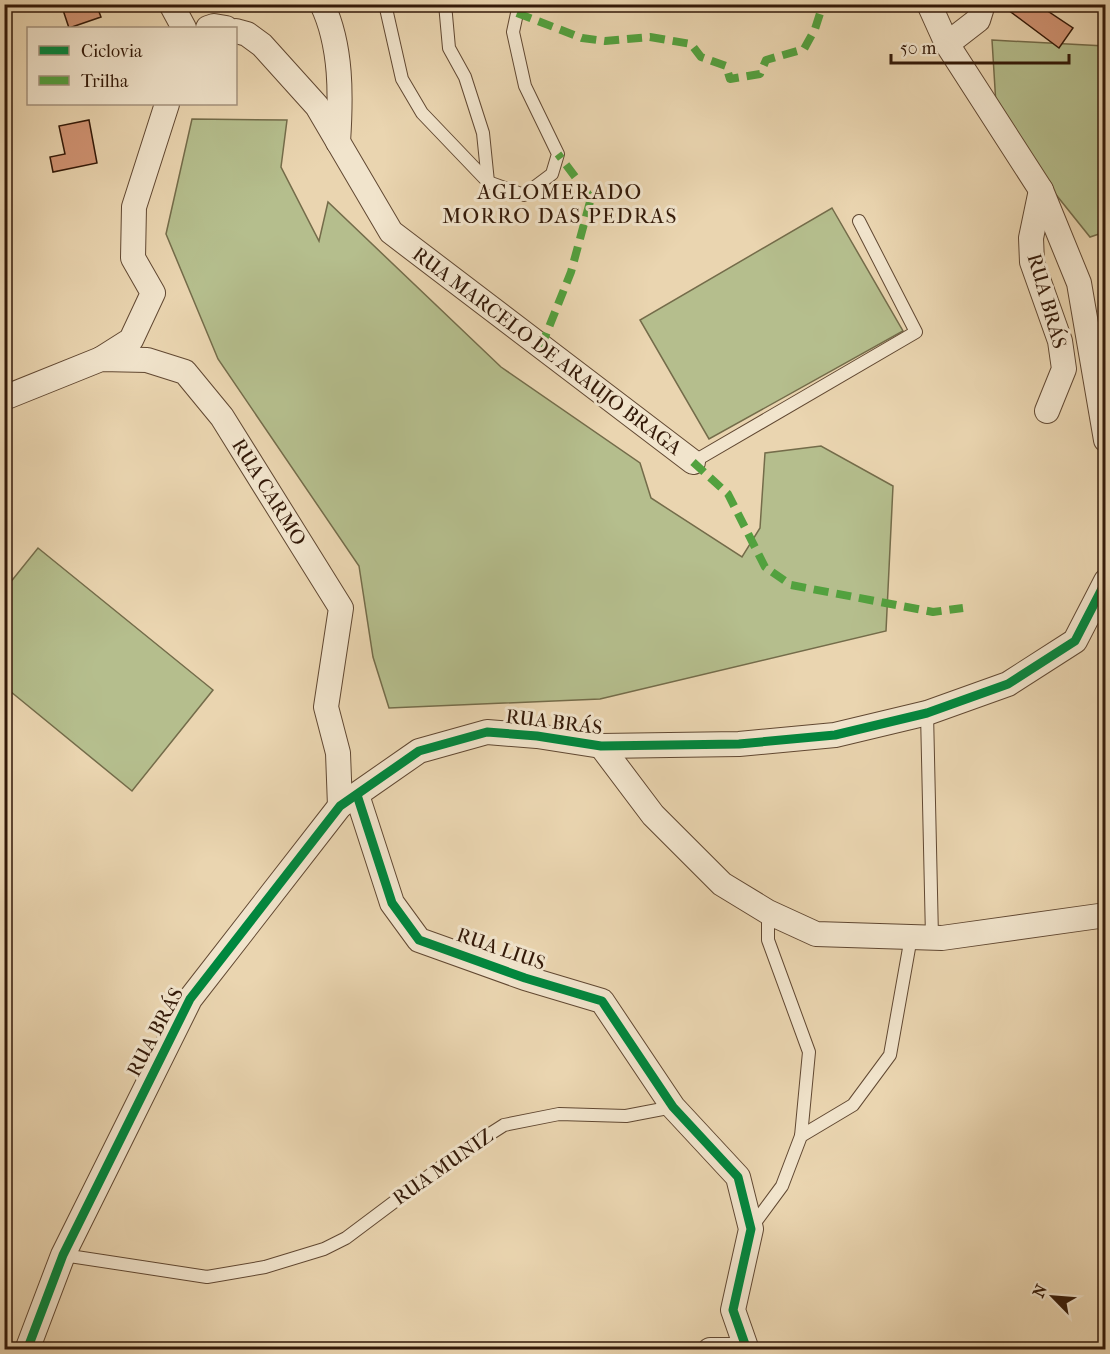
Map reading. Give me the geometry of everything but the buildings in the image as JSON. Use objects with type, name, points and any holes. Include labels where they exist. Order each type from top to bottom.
[{"type":"street","points":[[171,4],[183,27]]},
{"type":"street","points":[[322,4],[329,18],[341,91],[338,142]]},
{"type":"street","name":"RUA BRÁS","points":[[929,4],[947,44],[1041,190],[1079,283],[1106,440]]},
{"type":"street","points":[[947,44],[978,20],[983,4]]},
{"type":"street","name":"RUA MARCELO DE ARAUJO BRAGA","points":[[237,31],[247,33],[262,45],[317,106],[391,232],[693,462]]},
{"type":"street","points":[[101,358],[131,340],[153,293],[133,258],[134,207],[166,105]]},
{"type":"street","name":"RUA BRÁS","points":[[1041,190],[1031,238],[1032,262],[1060,341],[1064,369],[1047,411]]},
{"type":"street","name":"RUA CARMO","points":[[4,398],[101,358],[147,360],[185,372],[222,417],[341,608],[326,707],[348,800]]},
{"type":"street","name":"RUA BRÁS","points":[[27,1350],[63,1255],[190,999],[348,800],[419,751],[487,732],[537,736],[601,747],[739,744],[835,735],[927,713],[1008,684],[1075,641],[1106,581]]},
{"type":"street","points":[[601,747],[654,814],[722,884],[768,912],[816,934],[921,937],[1106,915]]},
{"type":"street","name":"RUA LIUS","points":[[348,800],[392,903],[419,940],[525,978],[602,1001],[673,1107]]},
{"type":"street","points":[[673,1107],[738,1177],[751,1229],[733,1310],[745,1350],[717,1347],[710,1350]]},
{"type":"lane","points":[[385,4],[402,78],[422,113],[488,182],[524,195],[552,174],[558,154],[525,86],[513,32],[518,9]]},
{"type":"lane","points":[[444,4],[449,48],[465,77],[483,133],[488,182]]},
{"type":"lane","name":"RUA MARCELO DE ARAUJO BRAGA","points":[[693,462],[916,332],[859,221]]},
{"type":"lane","points":[[801,1137],[853,1106],[890,1055],[921,937],[927,713]]},
{"type":"lane","points":[[751,1229],[782,1186],[801,1137],[809,1052],[768,940],[768,912]]},
{"type":"lane","name":"RUA MUNIZ","points":[[63,1255],[207,1277],[265,1267],[324,1249],[346,1238],[454,1157],[504,1125],[559,1114],[626,1116],[673,1107]]},
{"type":"green space","points":[[992,40],[1105,46],[1105,232],[1090,237],[997,121]]},
{"type":"green space","points":[[192,119],[287,120],[281,167],[319,241],[328,202],[501,367],[640,463],[651,498],[742,557],[760,528],[765,453],[821,446],[893,486],[886,631],[600,699],[389,708],[373,657],[359,566],[218,359],[166,234]]},
{"type":"green space","points":[[832,208],[903,331],[709,439],[640,320]]},
{"type":"green space","points":[[38,548],[213,690],[132,791],[5,687],[5,589]]},
{"type":"marked path","points":[[517,13],[582,38],[605,41],[650,37],[691,44],[701,57],[726,66],[730,79],[760,74],[766,60],[804,49],[815,29],[823,4]]},
{"type":"marked path","points":[[541,347],[571,272],[591,198],[558,154]]},
{"type":"marked path","points":[[693,462],[728,494],[765,567],[791,585],[933,612],[963,608]]},
{"type":"cycle path","points":[[27,1350],[63,1255],[190,999],[340,806],[419,751],[487,732],[537,736],[601,746],[739,744],[835,735],[927,713],[1008,684],[1075,641],[1106,581]]},
{"type":"cycle path","points":[[357,795],[392,903],[419,940],[525,978],[602,1001],[673,1107],[738,1177],[751,1229],[733,1310],[747,1350]]},
{"type":"district","name":"AGLOMERADO MORRO DAS PEDRAS","points":[[560,204]]}]
